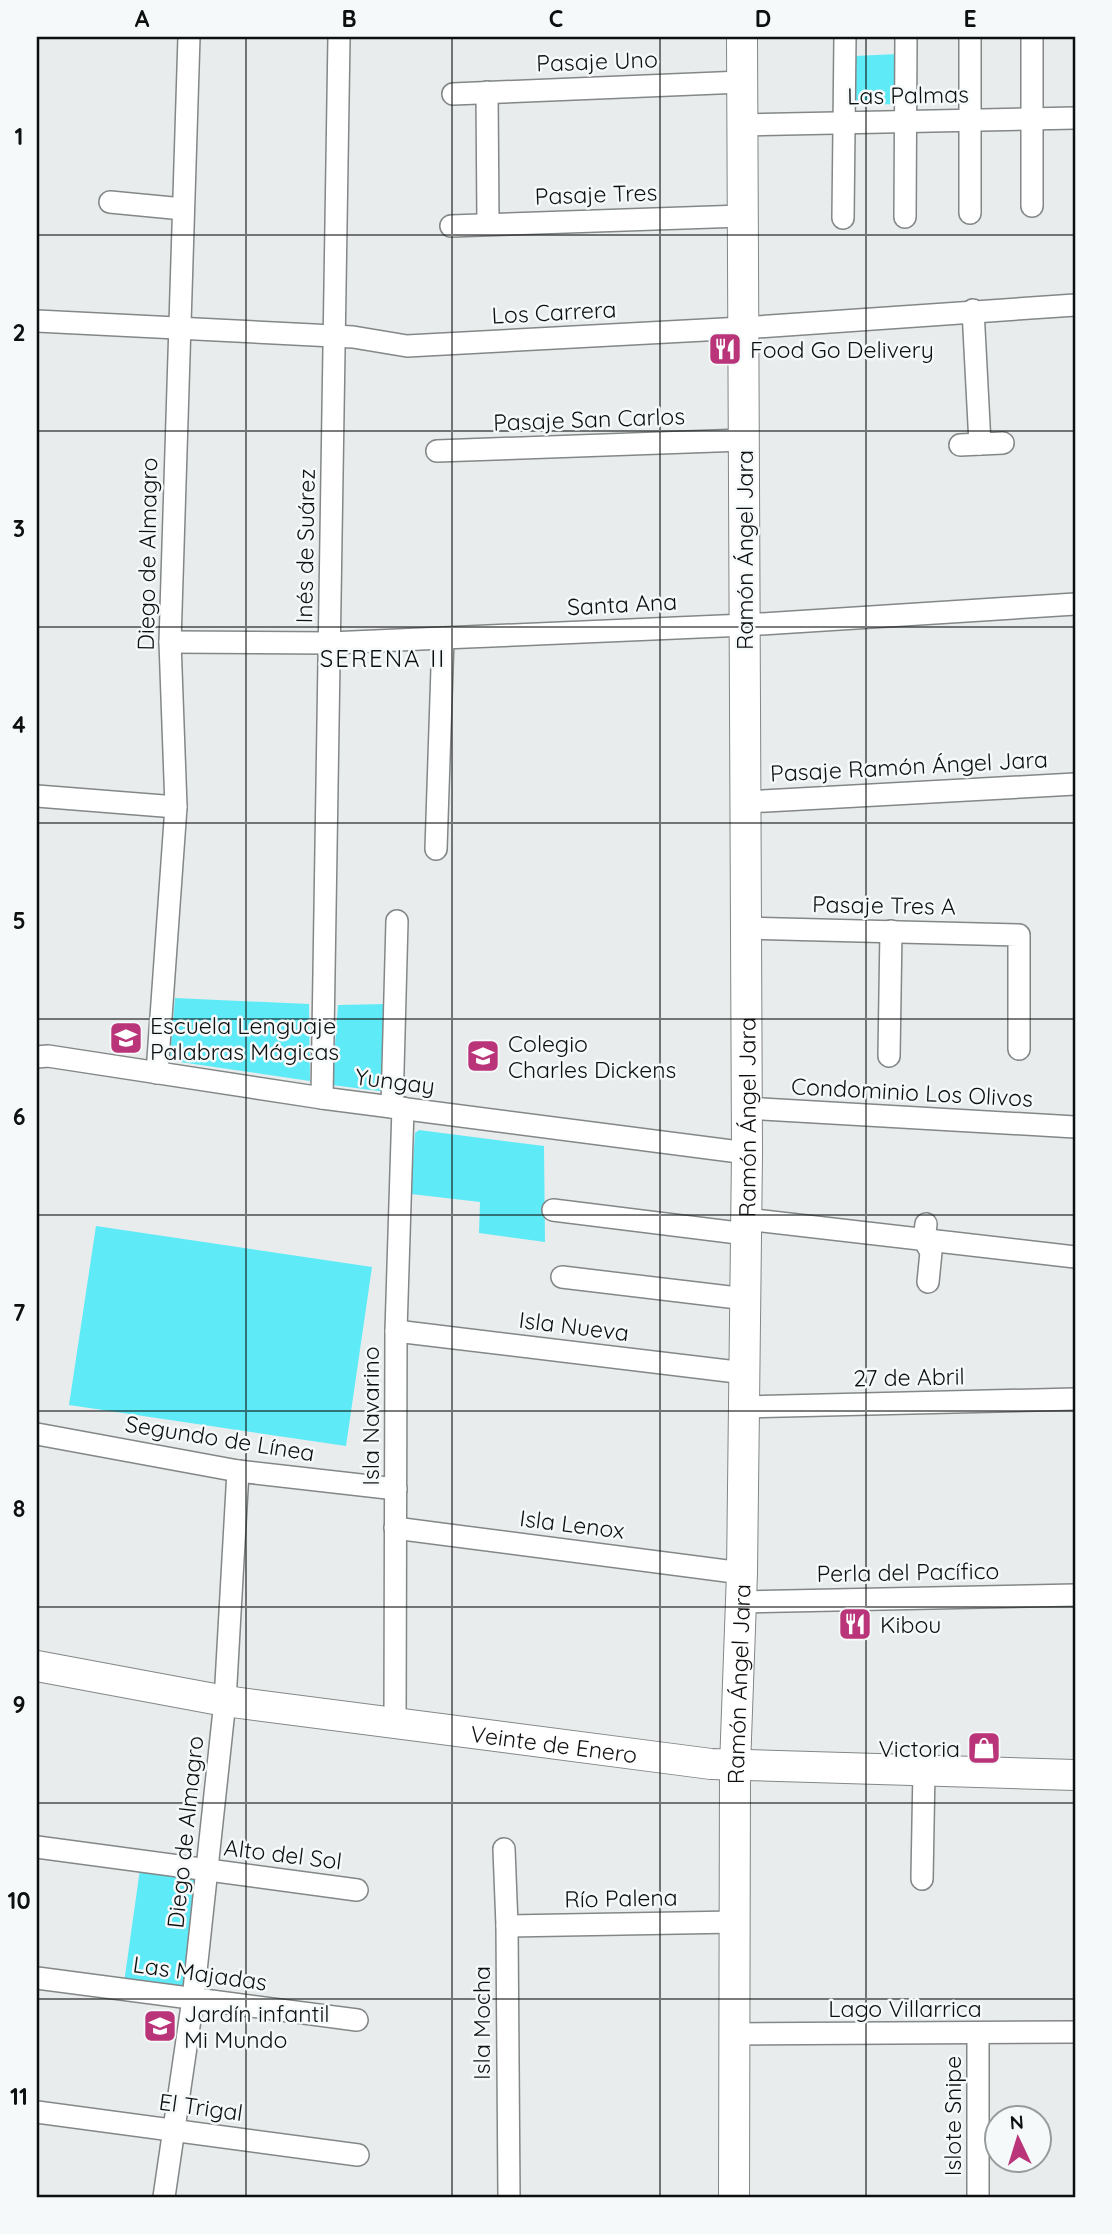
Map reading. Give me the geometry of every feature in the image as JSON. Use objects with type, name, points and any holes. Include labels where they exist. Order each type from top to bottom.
[{"type":"main road","name":"Ramón Ángel Jara","points":[[734,2197],[735,1766],[742,1587],[747,1153],[742,37]]},
{"type":"main road","name":"Veinte de Enero","points":[[37,1666],[225,1701],[735,1766],[1075,1775]]},
{"type":"street","name":"Diego de Almagro","points":[[157,1073],[176,807],[170,642],[189,37]]},
{"type":"street","name":"Inés de Suárez","points":[[322,1098],[340,37]]},
{"type":"street","points":[[843,218],[845,37]]},
{"type":"street","points":[[905,217],[906,37]]},
{"type":"street","points":[[970,37],[970,213]]},
{"type":"street","points":[[1032,37],[1032,206]]},
{"type":"street","name":"Pasaje Uno","points":[[453,94],[742,82]]},
{"type":"street","points":[[487,92],[488,223]]},
{"type":"street","name":"Las Palmas","points":[[743,125],[1075,118]]},
{"type":"street","points":[[110,202],[183,209]]},
{"type":"street","name":"Pasaje Tres","points":[[451,226],[742,216]]},
{"type":"street","name":"Los Carrera","points":[[37,321],[334,336],[372,339],[407,346],[742,328],[1075,305]]},
{"type":"street","points":[[973,310],[970,444],[1003,443]]},
{"type":"street","name":"Pasaje San Carlos","points":[[437,451],[743,440]]},
{"type":"street","name":"Santa Ana","points":[[170,642],[330,643],[745,625],[1075,604]]},
{"type":"street","points":[[436,849],[443,638]]},
{"type":"street","name":"Pasaje Ramón Ángel Jara","points":[[746,802],[1075,784]]},
{"type":"street","points":[[37,796],[176,807]]},
{"type":"street","name":"Isla Navarino","points":[[395,1724],[397,921]]},
{"type":"street","name":"Pasaje Tres A","points":[[747,928],[1019,935],[1019,1049]]},
{"type":"street","points":[[889,1056],[891,931]]},
{"type":"street","name":"Yungay","points":[[37,1057],[48,1056],[322,1098],[747,1153]]},
{"type":"street","name":"Condominio Los Olivos","points":[[746,1108],[1075,1127]]},
{"type":"street","points":[[554,1210],[746,1226],[925,1232],[1075,1257]]},
{"type":"street","points":[[925,1232],[931,1252],[928,1282]]},
{"type":"street","points":[[562,1277],[746,1299]]},
{"type":"street","name":"Isla Nueva","points":[[396,1331],[745,1373]]},
{"type":"street","name":"27 de Abril","points":[[744,1407],[1075,1399]]},
{"type":"street","name":"Segundo de Línea","points":[[37,1434],[238,1471],[396,1489]]},
{"type":"street","name":"Diego de Almagro","points":[[164,2197],[193,1999],[225,1701],[238,1471]]},
{"type":"street","name":"Isla Lenox","points":[[395,1528],[742,1587]]},
{"type":"street","name":"Perla del Pacífico","points":[[742,1587],[1075,1595]]},
{"type":"street","points":[[922,1879],[924,1770]]},
{"type":"street","name":"Alto del Sol","points":[[37,1847],[357,1890]]},
{"type":"street","name":"Isla Mocha","points":[[504,1849],[509,2197]]},
{"type":"street","name":"Río Palena","points":[[507,1926],[735,1922]]},
{"type":"street","name":"Las Majadas","points":[[37,1978],[357,2020]]},
{"type":"street","name":"Lago Villarrica","points":[[735,2034],[1075,2032]]},
{"type":"street","name":"Islote Snipe","points":[[978,2034],[978,2197]]},
{"type":"street","name":"El Trigal","points":[[37,2112],[358,2155]]},
{"type":"shaded area","points":[[898,54],[900,104],[853,105],[854,56]]},
{"type":"shaded area","points":[[175,998],[309,1004],[310,1081],[180,1062],[170,1056]]},
{"type":"shaded area","points":[[386,1004],[387,1092],[332,1085],[338,1005]]},
{"type":"shaded area","points":[[419,1130],[544,1146],[545,1242],[479,1233],[480,1202],[411,1194],[415,1133]]},
{"type":"shaded area","points":[[96,1226],[372,1267],[346,1446],[69,1405]]},
{"type":"shaded area","points":[[140,1869],[197,1876],[184,1992],[124,1983]]},
{"type":"place","name":"Food Go Delivery","points":[[725,349]]},
{"type":"place","name":"Escuela Lenguaje Palabras Mágicas","points":[[126,1038]]},
{"type":"place","name":"Colegio Charles Dickens","points":[[483,1056]]},
{"type":"place","name":"Kibou","points":[[855,1624]]},
{"type":"place","name":"Victoria","points":[[984,1748]]},
{"type":"place","name":"Jardín infantil Mi Mundo","points":[[160,2026]]},
{"type":"district","name":"SERENA II","points":[[383,658]]}]
